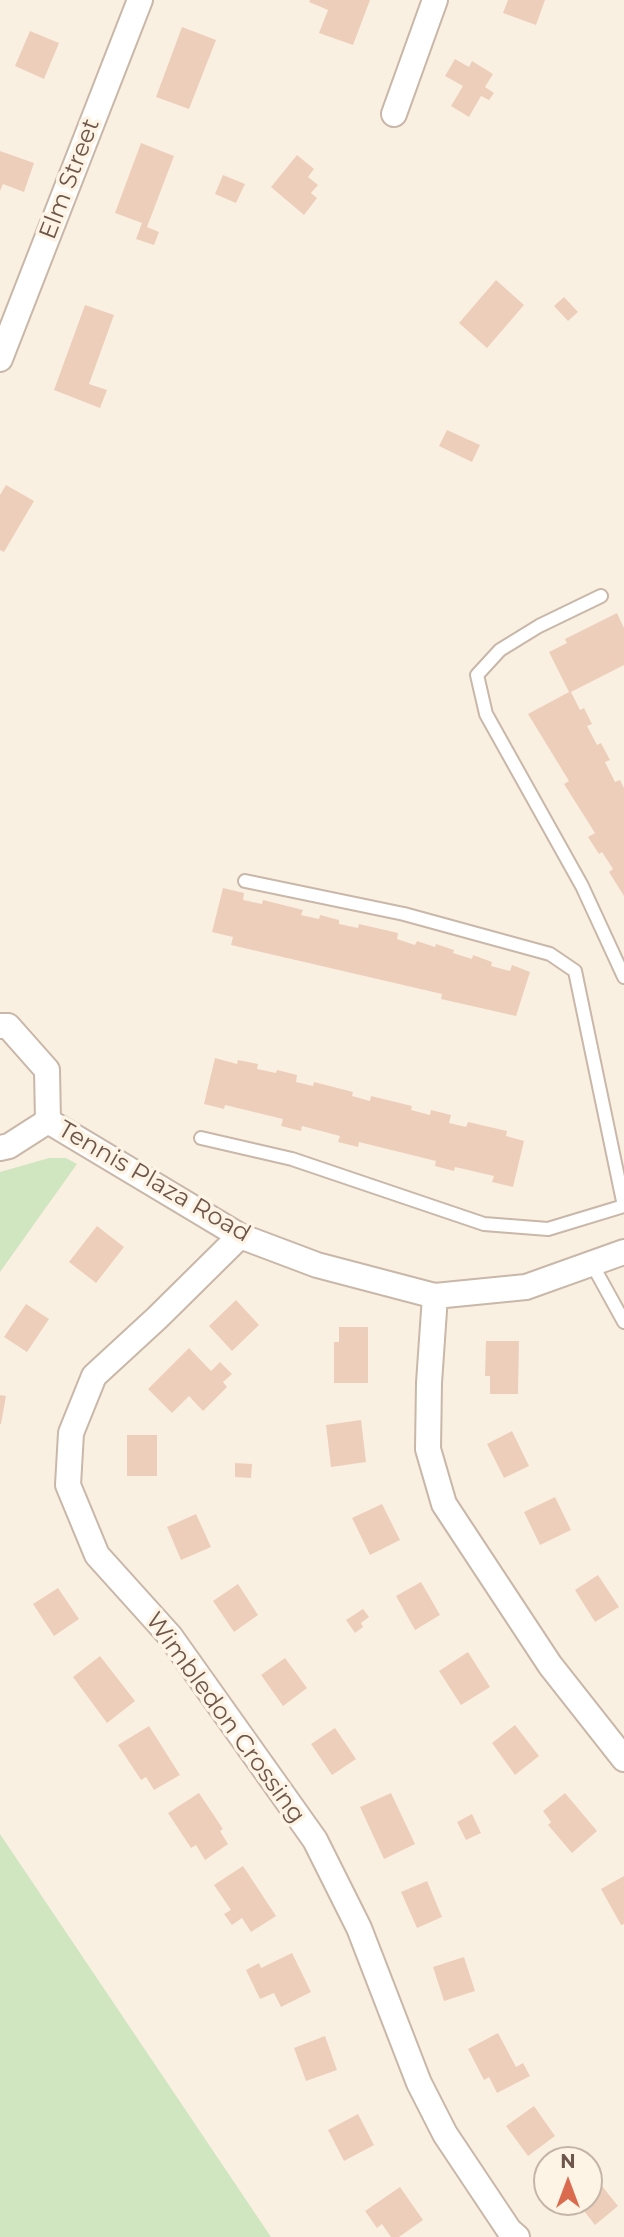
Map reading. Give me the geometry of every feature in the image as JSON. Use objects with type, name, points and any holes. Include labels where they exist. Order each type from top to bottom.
[{"type":"street","name":"Elm Street","points":[[0,359],[140,0]]},
{"type":"street","points":[[394,114],[435,0]]},
{"type":"street","name":"Tennis Plaza Road","points":[[0,1026],[8,1026],[47,1070],[48,1121]]},
{"type":"street","name":"Tennis Plaza Road","points":[[0,1148],[9,1146],[48,1121]]},
{"type":"street","name":"Tennis Plaza Road","points":[[48,1121],[240,1236],[317,1265],[435,1296],[526,1287],[624,1252]]},
{"type":"street","name":"Wimbledon Crossing","points":[[240,1236],[94,1376],[71,1433],[68,1485],[97,1555],[170,1636],[315,1840],[359,1928],[419,2083],[445,2134],[509,2230],[517,2237]]},
{"type":"street","points":[[435,1296],[428,1449],[444,1504],[550,1665],[624,1759]]},
{"type":"lane","points":[[601,596],[539,626],[500,650],[477,675],[486,714],[582,886],[624,977]]},
{"type":"lane","points":[[201,1138],[292,1159],[484,1224],[548,1228],[624,1206],[575,971],[550,954],[404,914],[245,881]]},
{"type":"lane","points":[[592,1264],[624,1322]]},
{"type":"green space","points":[[49,1158],[66,1158],[77,1164],[0,1272],[0,1172]]},
{"type":"green space","points":[[0,1834],[271,2237],[0,2237]]},
{"type":"building","points":[[370,0],[353,45],[319,33],[328,10],[309,2]]},
{"type":"building","points":[[508,0],[545,0],[536,25],[503,13]]},
{"type":"building","points":[[182,27],[216,40],[189,109],[156,97]]},
{"type":"building","points":[[30,31],[59,43],[44,79],[15,66]]},
{"type":"building","points":[[455,59],[469,67],[472,61],[493,74],[485,87],[494,93],[489,100],[481,96],[469,117],[451,106],[463,86],[445,76]]},
{"type":"building","points":[[141,143],[174,156],[147,227],[159,232],[154,245],[136,239],[142,223],[115,213]]},
{"type":"building","points":[[0,151],[34,163],[24,192],[3,184],[0,191]]},
{"type":"building","points":[[297,155],[314,169],[308,177],[318,185],[311,193],[317,198],[304,215],[271,187]]},
{"type":"building","points":[[223,175],[245,184],[236,203],[215,194]]},
{"type":"building","points":[[496,280],[524,305],[487,348],[459,323]]},
{"type":"building","points":[[564,297],[578,312],[568,321],[554,306]]},
{"type":"building","points":[[85,305],[114,315],[89,384],[107,390],[100,408],[54,390]]},
{"type":"building","points":[[447,430],[480,445],[472,462],[439,446]]},
{"type":"building","points":[[6,485],[34,501],[4,552],[0,550],[0,495]]},
{"type":"building","points":[[617,613],[624,628],[624,665],[571,692],[580,710],[584,708],[592,724],[587,726],[597,745],[601,743],[610,760],[605,762],[615,782],[620,780],[624,788],[624,896],[609,872],[613,869],[588,837],[595,833],[564,784],[569,781],[528,714],[569,692],[549,652],[567,643],[565,639]]},
{"type":"building","points":[[223,888],[244,893],[243,900],[262,904],[263,900],[303,910],[301,915],[319,919],[320,915],[339,920],[339,924],[358,928],[359,924],[398,933],[397,939],[415,945],[417,941],[435,947],[436,944],[454,950],[453,953],[472,959],[473,955],[492,962],[491,966],[510,971],[512,965],[530,972],[516,1016],[441,999],[442,994],[231,945],[233,937],[212,932]]},
{"type":"building","points":[[215,1058],[237,1064],[238,1060],[258,1064],[257,1069],[297,1075],[296,1082],[313,1086],[314,1082],[353,1092],[352,1096],[370,1101],[371,1096],[412,1106],[411,1110],[430,1115],[431,1110],[451,1115],[449,1123],[466,1127],[468,1122],[507,1131],[506,1136],[524,1141],[513,1187],[492,1182],[494,1176],[455,1167],[454,1171],[435,1166],[436,1161],[359,1142],[358,1147],[338,1142],[340,1136],[302,1126],[301,1131],[281,1126],[283,1119],[225,1105],[224,1109],[204,1104]]},
{"type":"building","points":[[97,1226],[124,1247],[96,1283],[69,1262]]},
{"type":"building","points":[[236,1300],[259,1325],[232,1351],[209,1326]]},
{"type":"building","points":[[26,1304],[49,1319],[27,1352],[4,1337]]},
{"type":"building","points":[[339,1327],[368,1327],[368,1383],[334,1383],[334,1342],[339,1342]]},
{"type":"building","points":[[486,1341],[519,1341],[518,1394],[490,1394],[490,1376],[485,1376]]},
{"type":"building","points":[[189,1348],[211,1371],[220,1362],[232,1374],[223,1382],[227,1387],[203,1411],[189,1396],[172,1413],[148,1389]]},
{"type":"building","points":[[0,1395],[6,1396],[1,1424],[0,1424]]},
{"type":"building","points":[[361,1420],[366,1462],[331,1467],[326,1425]]},
{"type":"building","points":[[512,1431],[529,1466],[504,1478],[487,1444]]},
{"type":"building","points":[[127,1435],[157,1435],[157,1476],[127,1476]]},
{"type":"building","points":[[235,1463],[252,1464],[251,1478],[235,1477]]},
{"type":"building","points":[[555,1497],[571,1530],[540,1545],[524,1512]]},
{"type":"building","points":[[382,1504],[400,1540],[370,1555],[352,1518]]},
{"type":"building","points":[[196,1514],[211,1547],[181,1560],[167,1527]]},
{"type":"building","points":[[598,1575],[619,1607],[595,1622],[575,1590]]},
{"type":"building","points":[[421,1582],[440,1615],[415,1630],[396,1596]]},
{"type":"building","points":[[238,1584],[258,1615],[234,1632],[213,1601]]},
{"type":"building","points":[[58,1588],[79,1619],[54,1636],[33,1604]]},
{"type":"building","points":[[363,1609],[369,1617],[355,1633],[346,1620]]},
{"type":"building","points":[[468,1652],[490,1687],[461,1705],[439,1671]]},
{"type":"building","points":[[100,1656],[135,1701],[107,1723],[73,1677]]},
{"type":"building","points":[[285,1658],[307,1688],[283,1706],[261,1675]]},
{"type":"building","points":[[515,1725],[539,1756],[515,1775],[492,1743]]},
{"type":"building","points":[[149,1726],[180,1775],[154,1790],[146,1777],[141,1780],[118,1745]]},
{"type":"building","points":[[335,1728],[356,1759],[332,1775],[311,1744]]},
{"type":"building","points":[[199,1793],[223,1829],[220,1831],[228,1844],[205,1860],[196,1845],[191,1848],[168,1813]]},
{"type":"building","points":[[391,1793],[415,1844],[384,1859],[360,1807]]},
{"type":"building","points":[[565,1793],[597,1831],[572,1853],[548,1825],[551,1822],[543,1811]]},
{"type":"building","points":[[472,1814],[481,1833],[466,1840],[457,1822]]},
{"type":"building","points":[[243,1866],[276,1916],[251,1932],[242,1918],[232,1925],[224,1914],[231,1910],[214,1885]]},
{"type":"building","points":[[624,1876],[624,1924],[621,1925],[601,1889]]},
{"type":"building","points":[[427,1881],[442,1917],[417,1928],[401,1892]]},
{"type":"building","points":[[292,1953],[311,1992],[281,2007],[274,1993],[260,1999],[246,1970],[259,1963],[261,1968]]},
{"type":"building","points":[[464,1957],[475,1991],[444,2001],[433,1967]]},
{"type":"building","points":[[498,2033],[516,2067],[523,2063],[530,2076],[497,2093],[489,2077],[484,2080],[468,2049]]},
{"type":"building","points":[[325,2036],[337,2070],[306,2081],[294,2048]]},
{"type":"building","points":[[534,2106],[555,2136],[542,2146],[533,2146],[533,2152],[528,2156],[506,2126]]},
{"type":"building","points":[[358,2114],[374,2145],[344,2161],[328,2130]]},
{"type":"building","points":[[400,2187],[423,2220],[399,2237],[391,2237],[382,2224],[377,2228],[365,2211]]},
{"type":"building","points":[[603,2187],[618,2206],[595,2225],[588,2216],[603,2216]]}]
